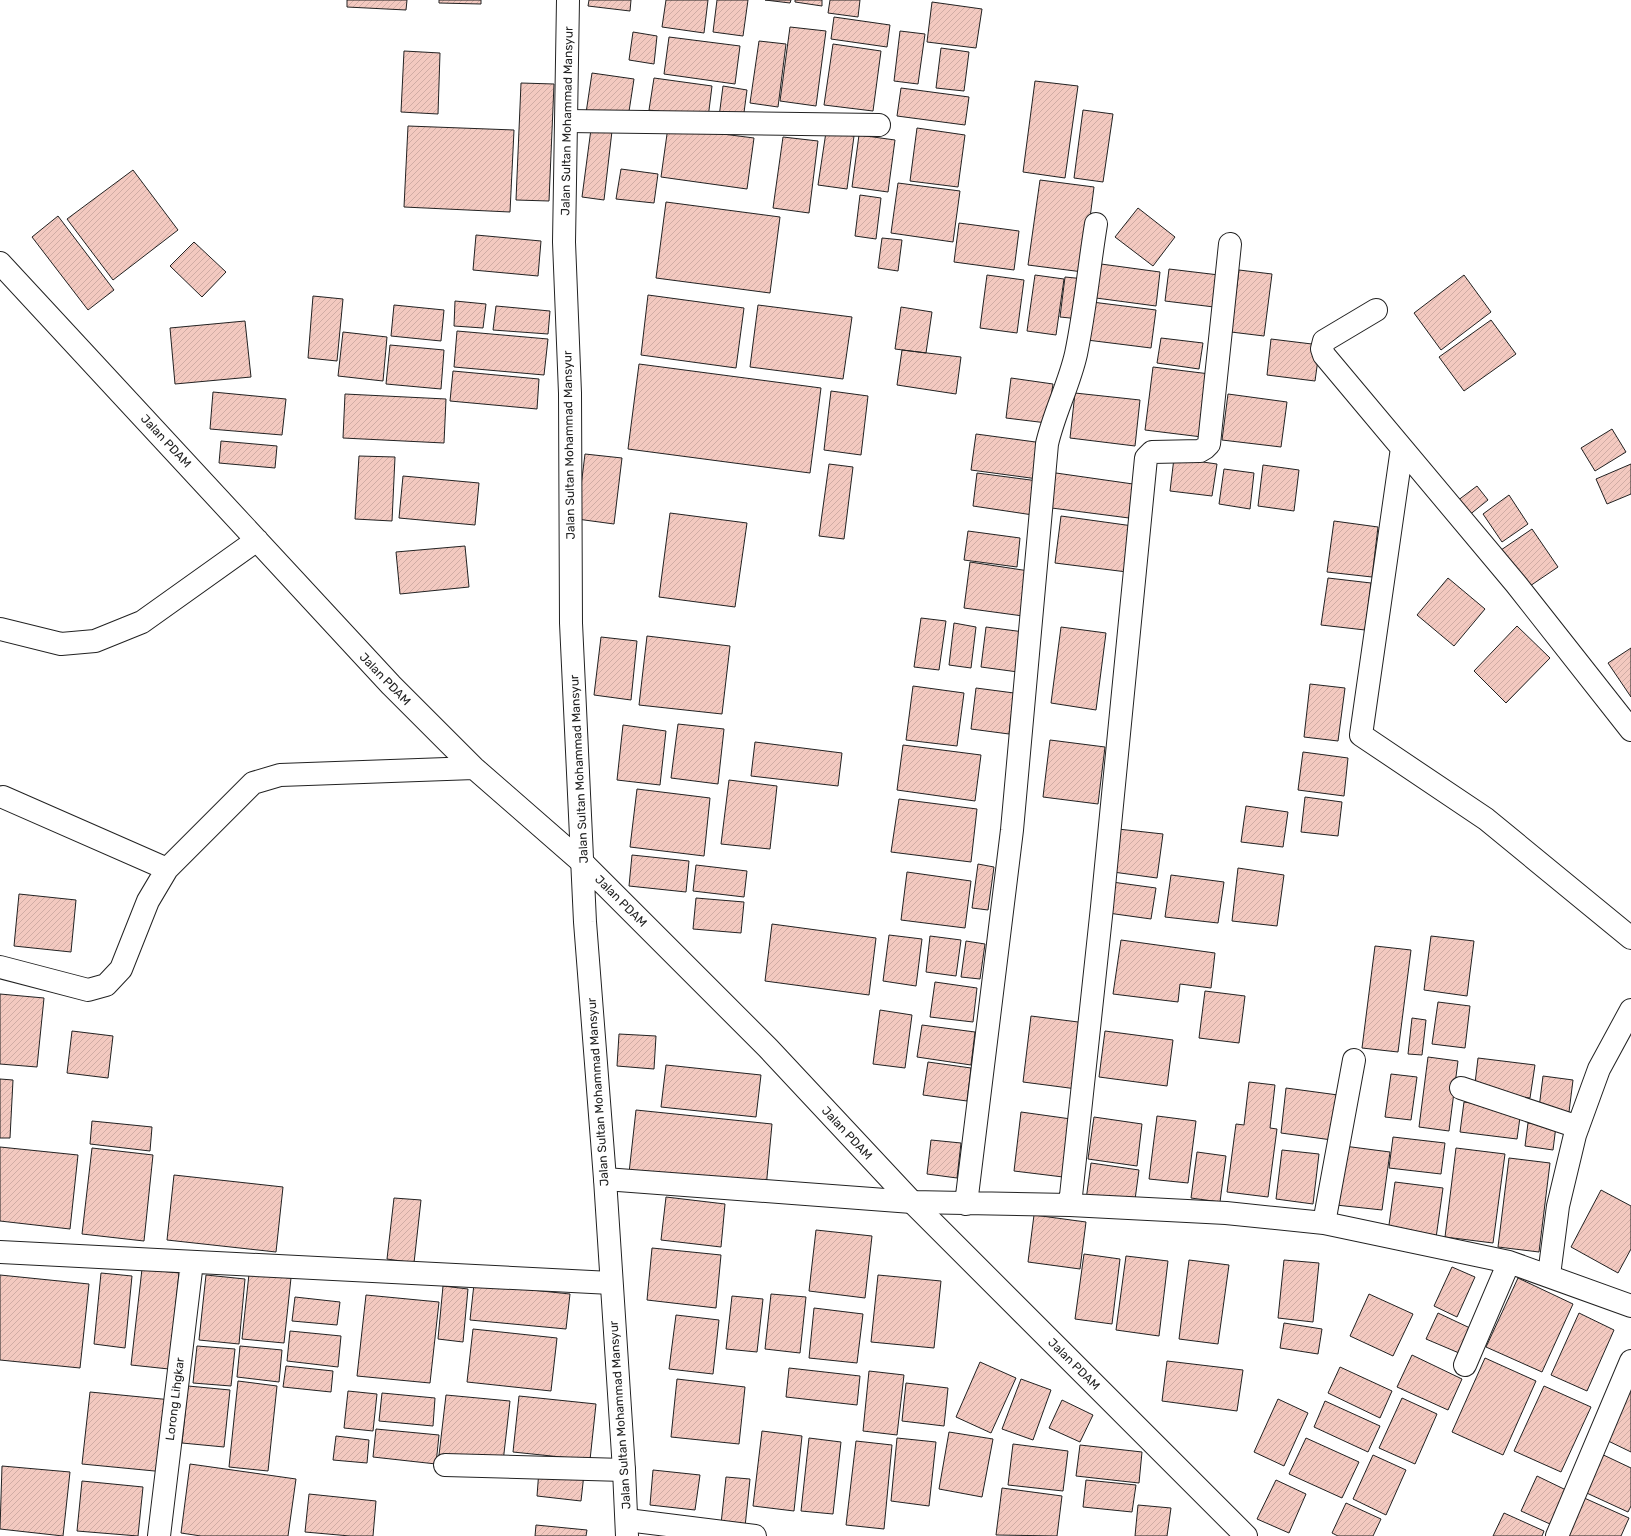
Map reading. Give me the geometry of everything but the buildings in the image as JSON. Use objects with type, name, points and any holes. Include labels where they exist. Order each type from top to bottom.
[{"type":"street","name":"Jalan Sultan Mohammad Mansyur","points":[[568,4],[564,242],[570,393],[571,622],[584,864],[585,922],[627,1528]]},
{"type":"street","points":[[567,114],[879,125]]},
{"type":"street","points":[[966,1204],[1012,830],[1047,444],[1051,426],[1067,387],[1076,354],[1096,224]]},
{"type":"street","points":[[1070,1205],[1104,883],[1146,458],[1152,452],[1200,451],[1209,444],[1230,244]]},
{"type":"street","name":"Jalan PDAM","points":[[0,263],[258,540],[390,685],[474,768],[584,864],[768,1048],[912,1202],[1246,1536]]},
{"type":"street","points":[[1376,310],[1324,341],[1322,350],[1324,355],[1516,584],[1631,730]]},
{"type":"street","points":[[1402,448],[1361,735],[1486,819],[1631,938]]},
{"type":"street","points":[[0,629],[61,644],[95,642],[142,622],[258,540]]},
{"type":"street","points":[[0,967],[88,990],[106,985],[121,969],[148,901],[167,869],[253,783],[280,775],[474,768]]},
{"type":"street","points":[[3,797],[167,869]]},
{"type":"street","points":[[1549,1275],[1558,1206],[1578,1127],[1599,1069],[1631,1010]]},
{"type":"street","points":[[1324,1223],[1354,1060]]},
{"type":"street","points":[[1461,1088],[1578,1127]]},
{"type":"street","points":[[604,1179],[912,1202],[1070,1205],[1226,1213],[1324,1223],[1509,1262],[1549,1275],[1631,1306]]},
{"type":"street","points":[[0,1252],[611,1283]]},
{"type":"street","name":"Lorong Lihgkar","points":[[159,1536],[192,1262]]},
{"type":"street","points":[[1465,1365],[1509,1262]]},
{"type":"street","points":[[1557,1536],[1631,1361]]},
{"type":"street","points":[[445,1465],[624,1470]]},
{"type":"street","points":[[627,1528],[755,1536]]}]
